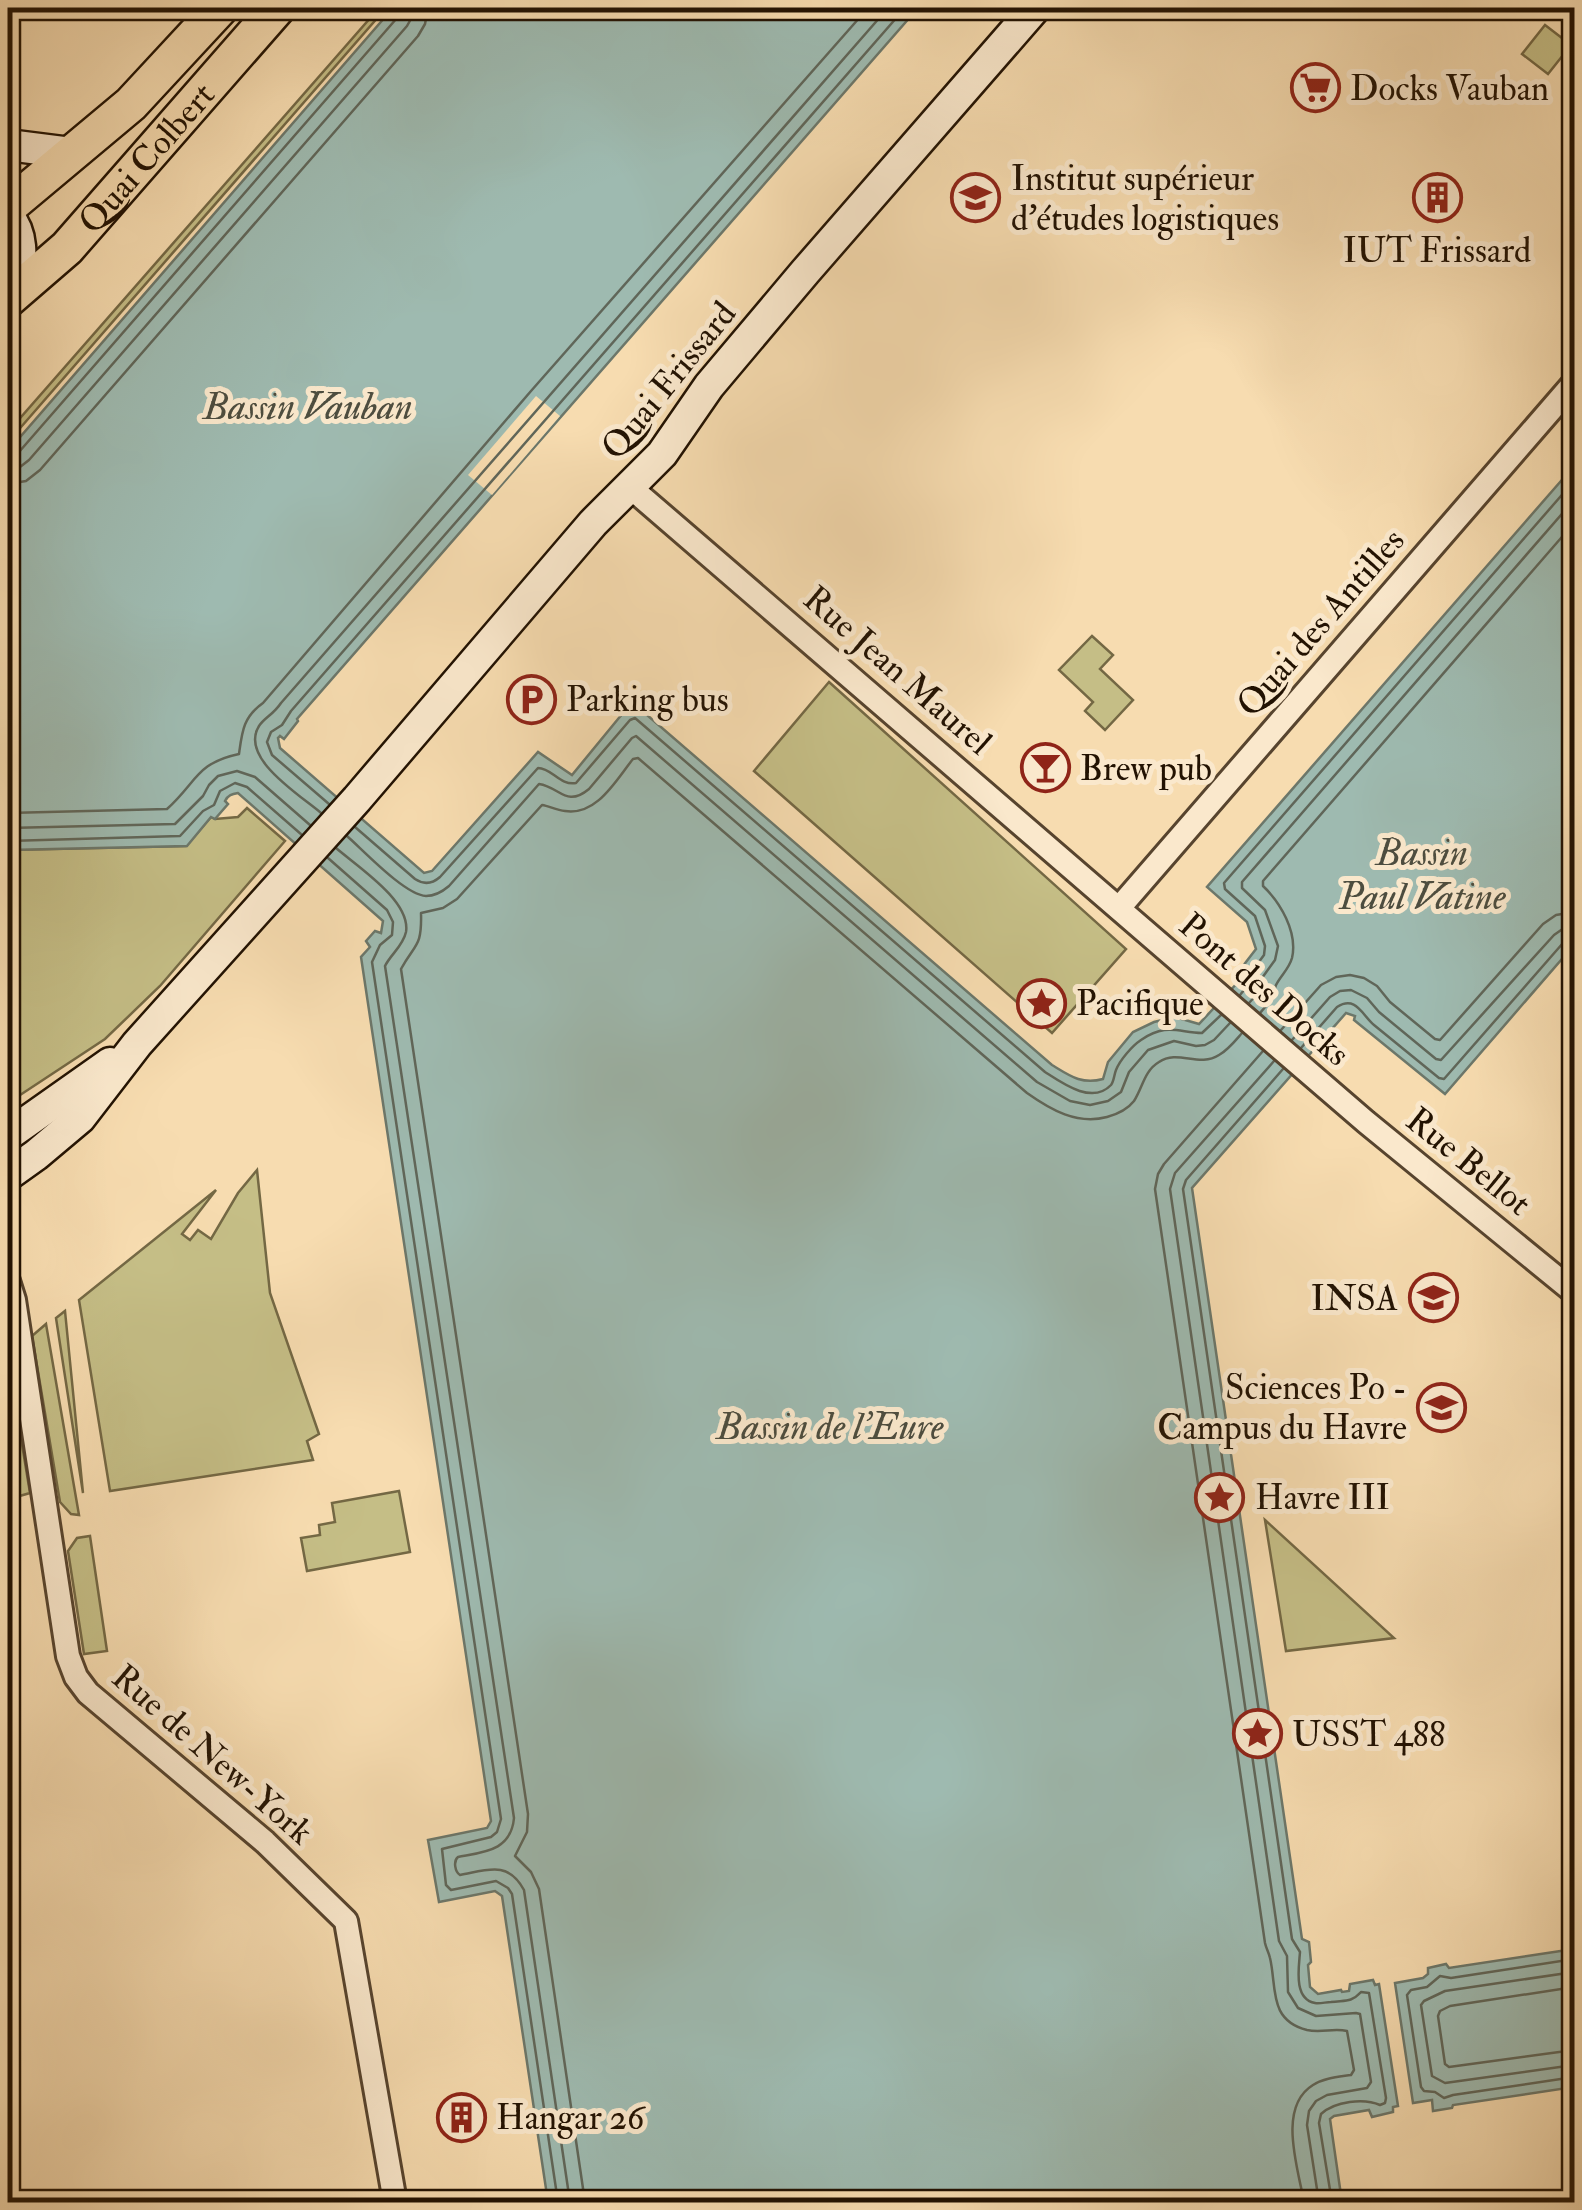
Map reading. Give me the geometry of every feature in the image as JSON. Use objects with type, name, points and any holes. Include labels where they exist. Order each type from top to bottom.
[{"type":"main road","name":"Quai Colbert","points":[[8,206],[132,104],[220,8]]},
{"type":"main road","name":"Quai Colbert","points":[[12,296],[67,248],[278,8]]},
{"type":"street","name":"Quai Frissard","points":[[137,1044],[357,799],[593,523],[662,454],[709,386],[1035,8]]},
{"type":"street","points":[[8,144],[71,153]]},
{"type":"street","points":[[8,216],[16,226],[21,249],[12,296]]},
{"type":"street","name":"Quai des Antilles","points":[[1119,908],[1574,383]]},
{"type":"street","name":"Rue Jean Maurel","points":[[630,487],[1119,908]]},
{"type":"street","name":"Pont des Docks","points":[[1119,908],[1366,1122]]},
{"type":"street","points":[[8,1135],[137,1044]]},
{"type":"street","points":[[8,1175],[80,1118],[137,1044]]},
{"type":"street","name":"Rue Bellot","points":[[1366,1122],[1574,1292]]},
{"type":"street","name":"Rue de New-York","points":[[8,1281],[68,1656],[76,1676],[88,1693],[264,1842],[346,1921],[395,2202]]},
{"type":"shaded area","points":[[379,8],[386,8],[8,442],[8,432]]},
{"type":"shaded area","points":[[1545,25],[1571,45],[1548,74],[1522,54]]},
{"type":"shaded area","points":[[1092,636],[1113,655],[1100,669],[1133,700],[1105,730],[1085,711],[1093,702],[1059,670]]},
{"type":"shaded area","points":[[829,682],[1126,949],[1052,1033],[754,771]]},
{"type":"shaded area","points":[[247,808],[285,841],[160,986],[105,1039],[8,1103],[8,850],[186,846],[211,817],[238,817]]},
{"type":"shaded area","points":[[257,1170],[270,1293],[319,1434],[307,1441],[313,1460],[110,1491],[79,1300],[216,1190],[182,1234],[190,1240],[198,1230],[211,1239],[238,1193]]},
{"type":"shaded area","points":[[65,1311],[83,1493],[56,1318]]},
{"type":"shaded area","points":[[46,1324],[79,1515],[71,1514],[60,1502],[32,1336]]},
{"type":"shaded area","points":[[8,1359],[30,1493],[9,1499],[8,1497]]},
{"type":"shaded area","points":[[399,1491],[410,1552],[307,1571],[301,1538],[320,1535],[319,1525],[335,1522],[332,1503]]},
{"type":"shaded area","points":[[1265,1520],[1394,1638],[1286,1651]]},
{"type":"shaded area","points":[[90,1536],[107,1651],[84,1654],[68,1551],[77,1538]]},
{"type":"water","name":"Bassin de l'Eure","points":[[393,8],[918,8],[297,719],[284,739],[278,738],[280,748],[424,873],[432,871],[538,752],[572,775],[632,702],[1052,1065],[1082,1080],[1103,1079],[1108,1062],[1133,1032],[1175,1017],[1199,1024],[1240,980],[1236,975],[1256,949],[1247,922],[1207,887],[1574,466],[1574,945],[1445,1094],[1354,1020],[1355,1016],[1346,1013],[1192,1188],[1302,1939],[1309,1942],[1310,1987],[1318,1994],[1349,1991],[1350,1984],[1373,1980],[1375,1985],[1379,1984],[1398,2106],[1393,2107],[1393,2112],[1372,2117],[1369,2110],[1330,2119],[1342,2202],[548,2202],[502,1896],[495,1891],[439,1902],[428,1840],[487,1828],[491,1821],[361,957],[370,947],[366,941],[375,931],[381,933],[383,921],[238,793],[227,797],[228,804],[215,819],[211,817],[187,846],[8,850],[8,451]]},
{"type":"water","points":[[1574,1949],[1574,2087],[1433,2111],[1432,2100],[1413,2103],[1395,1983],[1423,1978],[1428,1968],[1446,1964],[1449,1968]]},
{"type":"pier","points":[[536,396],[560,416],[492,495],[468,475]]},
{"type":"place","name":"Docks Vauban","points":[[1315,88]]},
{"type":"place","name":"Institut supérieur d'études logistiques","points":[[976,198]]},
{"type":"place","name":"IUT Frissard","points":[[1437,198]]},
{"type":"place","name":"Parking bus","points":[[531,699]]},
{"type":"place","name":"Brew pub","points":[[1045,768]]},
{"type":"place","name":"Pacifique","points":[[1041,1003]]},
{"type":"place","name":"INSA","points":[[1433,1298]]},
{"type":"place","name":"Sciences Po - Campus du Havre","points":[[1442,1407]]},
{"type":"place","name":"Havre III","points":[[1220,1497]]},
{"type":"place","name":"USST 488","points":[[1257,1734]]},
{"type":"place","name":"Hangar 26","points":[[461,2117]]},
{"type":"water label","name":"Bassin Vauban","points":[[308,406]]},
{"type":"water label","name":"Bassin Paul Vatine","points":[[1422,874]]}]
